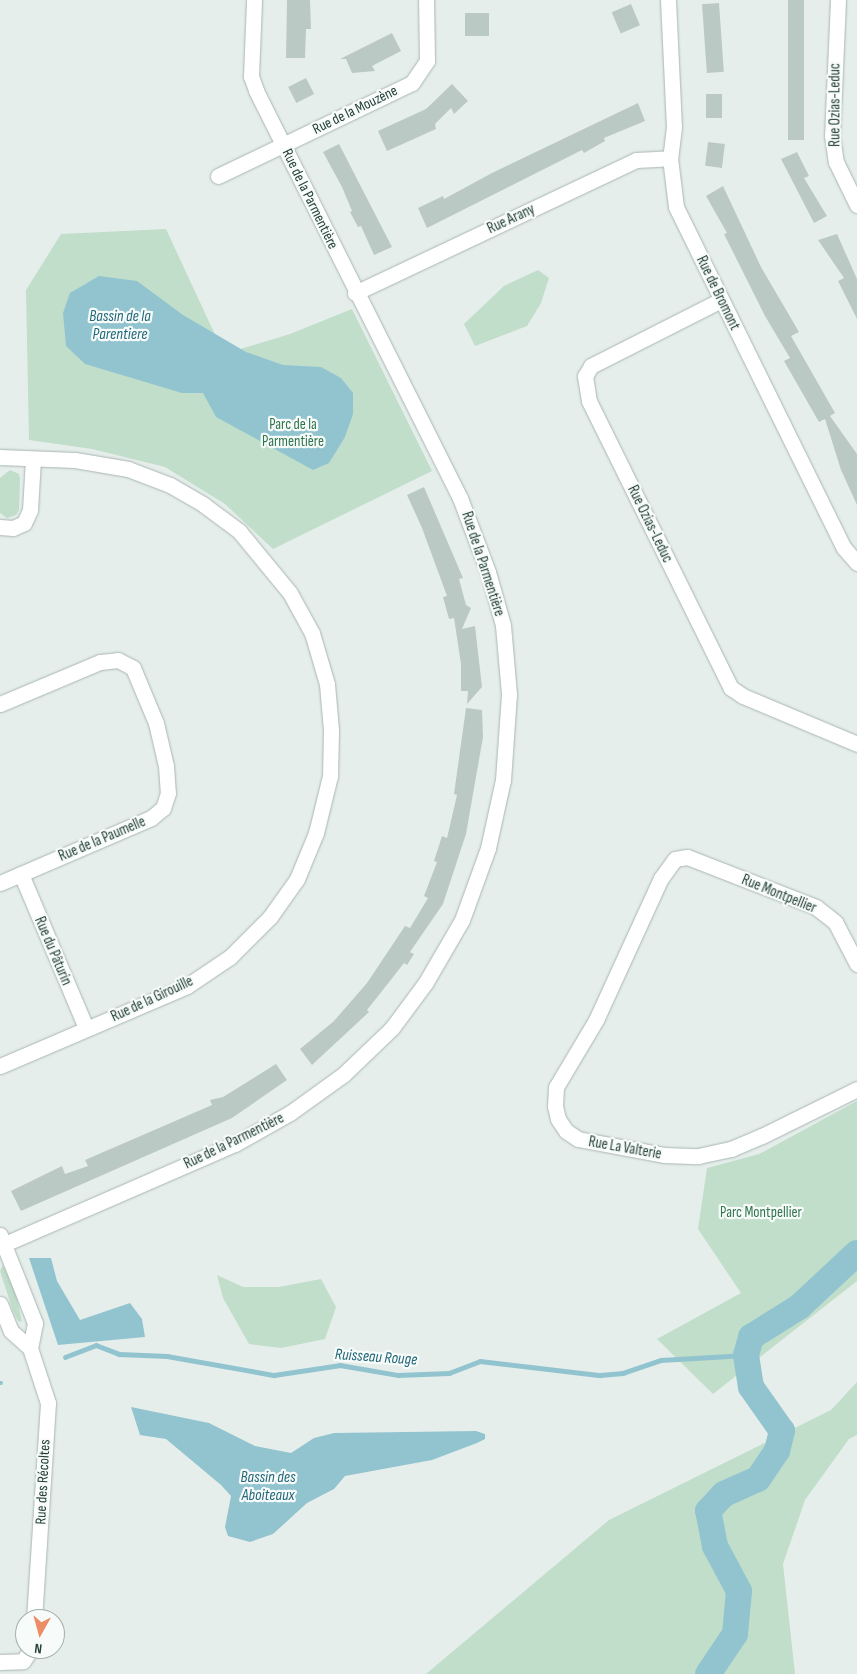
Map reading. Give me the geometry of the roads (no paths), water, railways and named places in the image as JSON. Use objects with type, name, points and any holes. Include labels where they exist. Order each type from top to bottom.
[{"type":"street","name":"Rue de la Parmentière","points":[[1,1242],[235,1144],[290,1113],[344,1074],[392,1028],[426,982],[465,912],[488,848],[503,780],[509,694],[503,625],[488,572],[460,498],[355,293],[251,76],[254,0]]},
{"type":"street","name":"Rue de la Mouzène","points":[[218,176],[412,83],[427,62],[426,0]]},
{"type":"street","name":"Rue de Bromont","points":[[668,0],[674,109],[670,158],[676,207],[844,548],[857,563]]},
{"type":"street","name":"Rue Ozias-Leduc","points":[[838,0],[832,135],[836,162],[857,205]]},
{"type":"street","name":"Rue Arany","points":[[355,293],[636,160],[670,158]]},
{"type":"street","name":"Rue Ozias-Leduc","points":[[721,300],[591,366],[585,376],[589,402],[731,688],[857,744]]},
{"type":"street","name":"Rue de la Girouille","points":[[0,457],[75,460],[128,469],[170,485],[204,505],[239,531],[290,593],[312,633],[327,684],[330,776],[316,833],[297,879],[275,910],[230,957],[187,986],[0,1066]]},
{"type":"street","points":[[0,527],[13,528],[24,523],[30,510],[33,459]]},
{"type":"street","name":"Rue de la Paumelle","points":[[0,704],[100,662],[118,660],[133,668],[141,681],[156,723],[166,766],[168,793],[163,808],[151,818],[0,883]]},
{"type":"street","name":"Rue Montpellier","points":[[675,859],[687,857],[816,907],[835,922],[857,964]]},
{"type":"street","name":"Rue La Valterie","points":[[675,859],[661,878],[596,1020],[556,1087],[558,1119],[566,1131],[578,1139],[607,1146],[664,1155],[698,1156],[731,1149],[762,1136],[857,1089]]},
{"type":"street","name":"Rue du Pâturin","points":[[21,874],[86,1028]]},
{"type":"street","name":"Rue des Récoltes","points":[[1,1242],[35,1323],[30,1348],[48,1403],[35,1609]]},
{"type":"street","points":[[0,1304],[11,1331],[30,1348]]},
{"type":"street","points":[[0,1662],[15,1658]]},
{"type":"water","name":"Bassin de la Parentiere","points":[[99,276],[137,281],[183,315],[246,352],[283,365],[321,367],[341,378],[353,393],[353,414],[345,437],[329,463],[313,470],[216,417],[203,393],[182,393],[85,364],[66,346],[63,313],[70,293]]},
{"type":"water","points":[[29,1258],[51,1258],[57,1281],[80,1320],[130,1303],[142,1319],[145,1337],[58,1345]]},
{"type":"water","name":"Bassin des Aboiteaux","points":[[131,1407],[209,1423],[255,1446],[291,1453],[314,1438],[334,1433],[476,1431],[485,1434],[485,1439],[432,1460],[345,1476],[334,1489],[307,1503],[273,1534],[250,1542],[228,1536],[225,1527],[231,1496],[221,1485],[166,1439],[140,1435]]},
{"type":"waterway","points":[[708,1674],[735,1634],[739,1591],[715,1546],[708,1511],[724,1494],[758,1479],[777,1451],[782,1431],[751,1387],[746,1355],[751,1337],[799,1307],[857,1253]]},
{"type":"waterway","name":"Ruisseau Rouge","points":[[65,1357],[96,1345],[119,1354],[167,1356],[274,1375],[340,1365],[398,1375],[449,1373],[480,1361],[600,1375],[623,1373],[661,1360],[746,1355]]},
{"type":"park label","name":"Parc de la Parmentière","points":[[293,432]]},
{"type":"park label","name":"Parc Montpellier","points":[[761,1213]]}]
